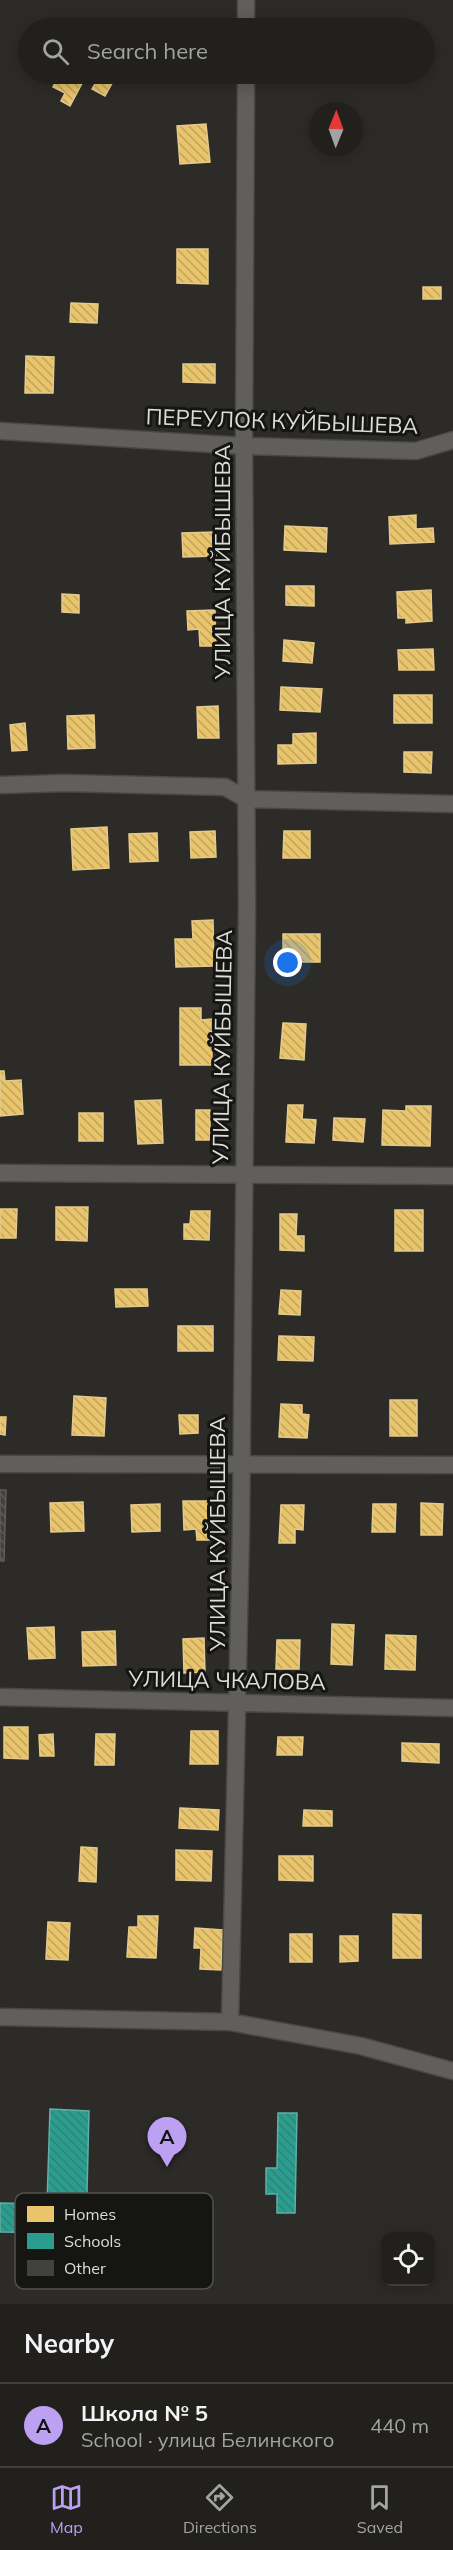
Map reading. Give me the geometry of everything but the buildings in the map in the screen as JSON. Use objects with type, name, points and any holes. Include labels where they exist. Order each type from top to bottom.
[{"type":"street","points":[[246,0],[246,18]]},
{"type":"street","name":"УЛИЦА КУЙБЫШЕВА","points":[[230,2022],[238,1703],[243,1175],[246,799],[244,446],[246,84]]},
{"type":"street","name":"ПЕРЕУЛОК КУЙБЫШЕВА","points":[[2,430],[244,446],[416,451],[453,440]]},
{"type":"street","points":[[0,785],[65,783],[225,787],[246,799],[453,804]]},
{"type":"street","points":[[0,1173],[453,1176]]},
{"type":"street","points":[[0,1464],[453,1465]]},
{"type":"street","name":"УЛИЦА ЧКАЛОВА","points":[[0,1697],[453,1708]]},
{"type":"street","points":[[0,2016],[230,2022],[361,2046],[453,2071]]},
{"type":"place","name":"Школа № 5","points":[[167,2167]]}]
